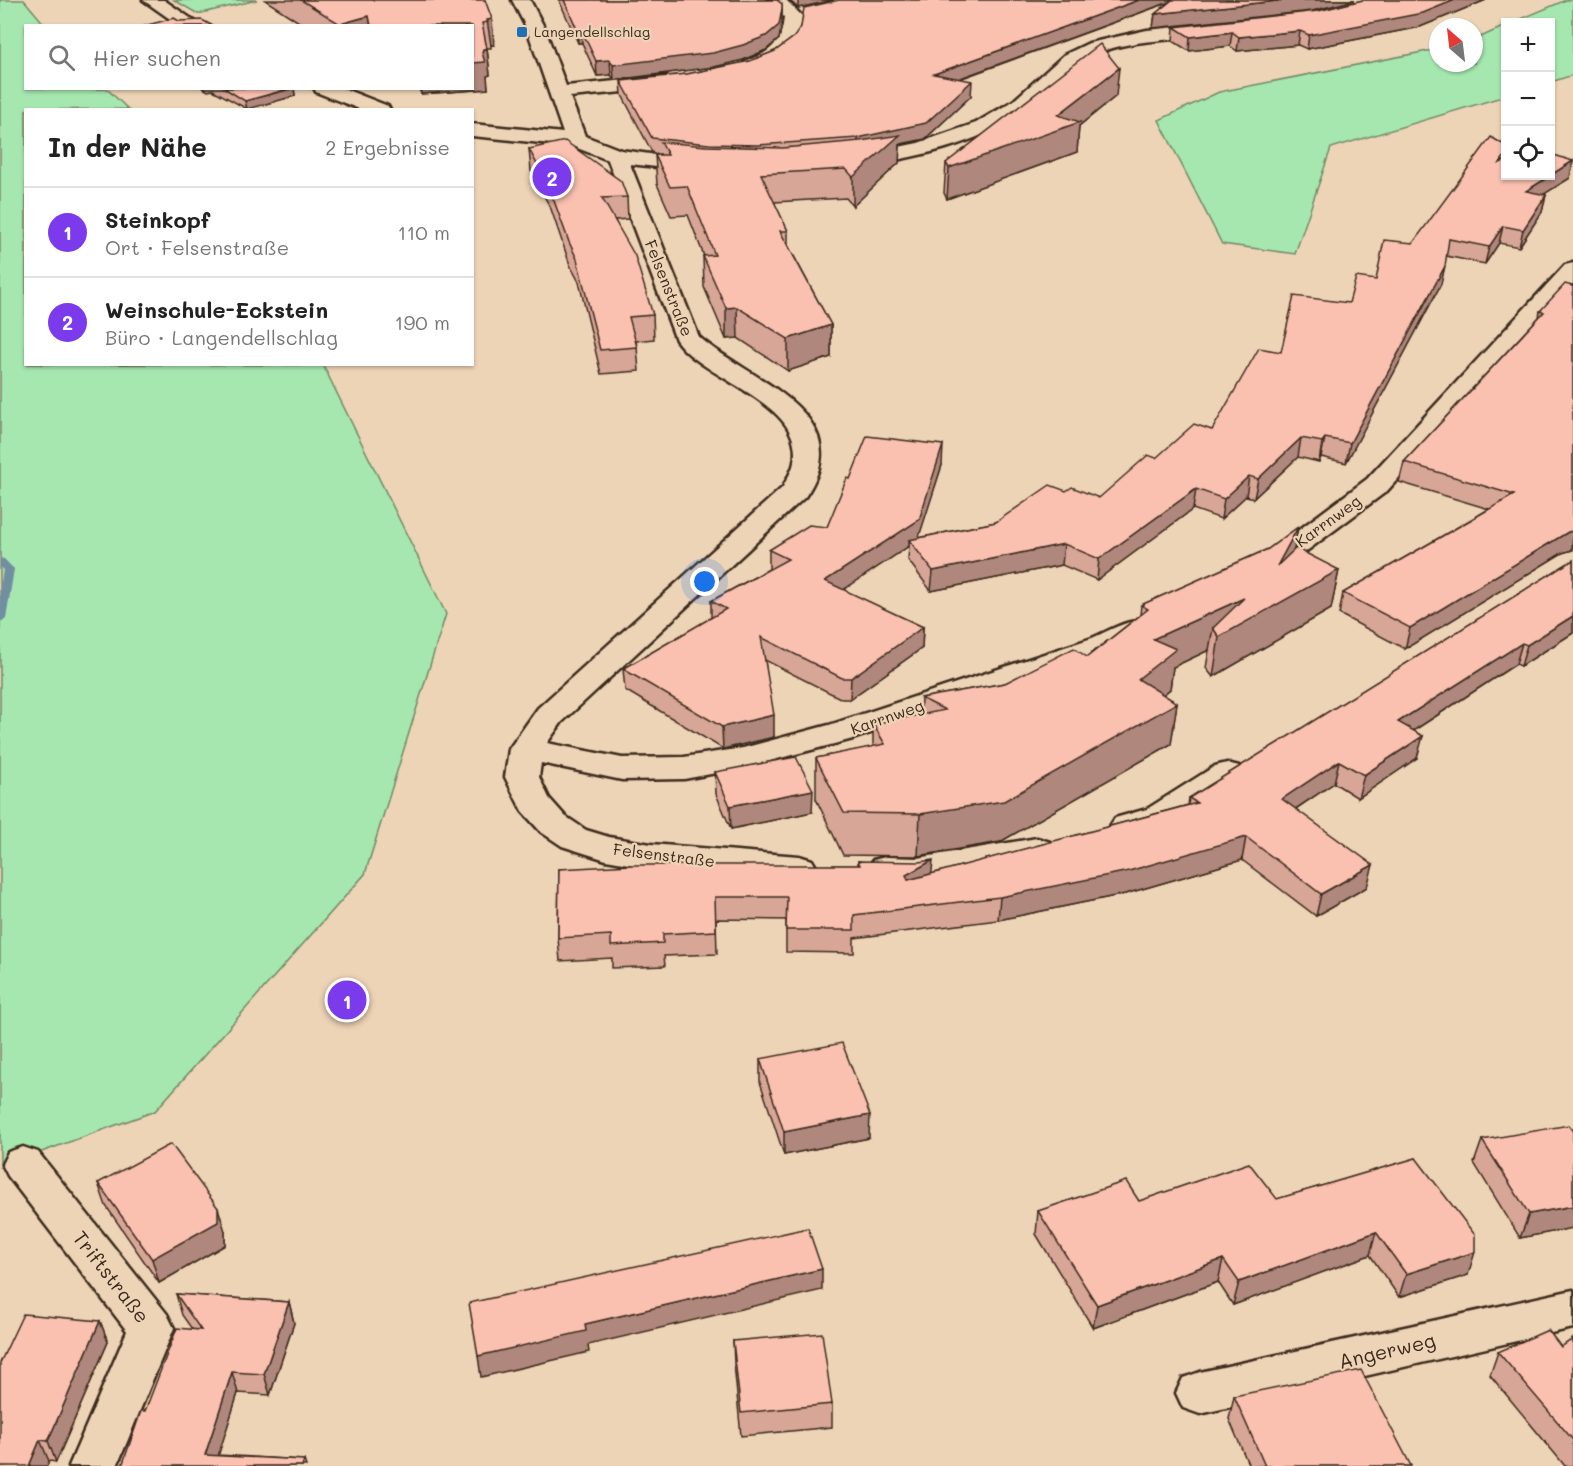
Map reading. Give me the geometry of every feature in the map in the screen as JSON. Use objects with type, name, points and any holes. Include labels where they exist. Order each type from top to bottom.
[{"type":"street","points":[[152,0],[190,24]]},
{"type":"street","points":[[521,0],[536,29],[576,140]]},
{"type":"street","points":[[736,70],[763,61],[786,46],[793,31],[793,16],[776,0]]},
{"type":"street","points":[[793,16],[815,12]]},
{"type":"street","points":[[843,163],[910,152],[957,139],[995,122],[1022,104],[1069,60],[1100,45],[1131,38],[1240,26]]},
{"type":"street","points":[[560,92],[681,80]]},
{"type":"street","points":[[328,90],[376,108]]},
{"type":"street","points":[[474,130],[576,140],[617,156],[673,164],[724,167]]},
{"type":"street","name":"Felsenstraße","points":[[617,156],[688,340],[699,353],[765,391],[787,408],[801,427],[810,452],[806,473],[795,491],[550,715],[526,749],[522,777],[534,804],[553,824],[574,838],[606,848],[651,856],[789,868],[824,868]]},
{"type":"street","name":"Karrnweg","points":[[1239,585],[1249,580],[1377,485],[1573,270]]},
{"type":"street","name":"Karrnweg","points":[[526,749],[622,769],[684,768],[743,758],[841,732],[1080,653],[1168,617]]},
{"type":"street","points":[[1102,833],[1159,817],[1250,760]]},
{"type":"street","points":[[859,869],[918,870],[1046,849],[1068,842]]},
{"type":"street","name":"Triftstraße","points":[[23,1164],[151,1328],[93,1466]]},
{"type":"street","name":"Angerweg","points":[[1200,1394],[1573,1309]]},
{"type":"green space","points":[[0,0],[24,0],[44,24],[24,24],[24,90],[108,90],[127,108],[24,108],[24,366],[323,366],[446,614],[365,874],[155,1111],[0,1167]]},
{"type":"green space","points":[[174,0],[257,0],[198,14]]},
{"type":"green space","points":[[1566,0],[1573,0],[1573,75],[1555,81],[1555,18],[1523,18]]},
{"type":"green space","points":[[1501,28],[1501,97],[1331,148],[1295,254],[1222,244],[1159,120],[1219,92],[1429,51],[1429,72],[1483,72],[1483,36]]},
{"type":"building","points":[[301,0],[485,0],[492,19],[482,23],[487,49],[483,49],[482,53],[485,62],[474,63],[474,24],[371,24],[369,16],[340,24]]},
{"type":"building","points":[[564,0],[777,0],[782,4],[782,9],[779,25],[766,36],[743,45],[713,53],[613,65],[610,60],[596,61],[581,29],[577,29]]},
{"type":"building","points":[[839,0],[1139,0],[934,74],[972,81],[926,123],[858,138],[758,145],[709,144],[652,138],[621,81],[687,74],[750,61],[775,51],[794,37],[801,27],[804,8]]},
{"type":"building","points":[[1172,0],[1286,0],[1155,14]]},
{"type":"building","points":[[1363,0],[1455,0],[1423,13],[1309,35],[1300,31],[1239,37],[1232,32],[1190,37],[1174,27],[1318,11]]},
{"type":"building","points":[[174,18],[179,21],[202,20],[209,24],[152,24]]},
{"type":"building","points":[[1100,44],[1119,68],[1058,115],[1080,122],[949,168],[946,163]]},
{"type":"building","points":[[227,90],[285,90],[245,101]]},
{"type":"building","points":[[900,135],[853,177],[846,169],[761,174],[788,231],[780,231],[831,325],[788,339],[737,307],[726,308],[703,256],[715,255],[687,186],[670,187],[655,155],[668,155],[661,142],[783,148]]},
{"type":"building","points":[[1491,137],[1501,143],[1501,180],[1544,180],[1526,191],[1546,195],[1523,230],[1503,226],[1489,247],[1449,239],[1445,266],[1350,443],[1325,438],[1322,442],[1301,438],[1258,479],[1249,476],[1224,499],[1196,489],[1099,559],[1064,544],[933,571],[909,540],[996,522],[1050,485],[1066,491],[1072,487],[1099,498],[1148,455],[1156,458],[1194,424],[1212,430],[1259,348],[1281,352],[1294,296],[1349,303],[1356,277],[1376,280],[1384,240],[1413,243]]},
{"type":"building","points":[[565,141],[621,181],[627,197],[602,198],[635,256],[653,315],[629,317],[637,347],[600,350],[577,259],[549,187],[529,149]]},
{"type":"building","points":[[1555,155],[1573,161],[1555,172]]},
{"type":"building","points":[[1565,284],[1573,285],[1573,531],[1410,628],[1343,593],[1514,495],[1404,462],[1544,312],[1540,311]]},
{"type":"building","points":[[867,436],[943,445],[919,520],[825,581],[923,627],[851,678],[842,678],[761,637],[774,715],[722,727],[623,669],[726,609],[711,601],[788,559],[769,550],[809,525],[827,527]]},
{"type":"building","points":[[1298,527],[1277,566],[1296,548],[1339,570],[1219,637],[1213,628],[1244,598],[1153,639],[1176,649],[1138,679],[1177,703],[1004,801],[920,814],[844,813],[816,758],[885,744],[873,724],[945,710],[921,698],[1005,683],[1074,648],[1087,657],[1148,609],[1141,605],[1268,549]]},
{"type":"building","points":[[1573,560],[1573,616],[1527,645],[1522,643],[1398,722],[1423,736],[1364,775],[1339,761],[1282,799],[1373,865],[1321,894],[1246,837],[1129,871],[1000,897],[854,915],[854,930],[786,930],[787,897],[715,897],[716,931],[663,934],[663,943],[611,946],[611,935],[558,938],[559,869],[631,865],[860,865],[858,861],[919,862],[933,860],[906,875],[908,880],[1197,803],[1189,798]]},
{"type":"building","points":[[796,757],[813,790],[730,806],[715,772]]},
{"type":"building","points":[[842,1043],[870,1115],[784,1132],[760,1059]]},
{"type":"building","points":[[1569,1125],[1573,1130],[1573,1206],[1529,1214],[1482,1140]]},
{"type":"building","points":[[171,1144],[218,1208],[218,1222],[152,1259],[98,1183]]},
{"type":"building","points":[[1416,1158],[1475,1235],[1475,1252],[1406,1274],[1376,1232],[1239,1282],[1223,1259],[1097,1305],[1038,1211],[1126,1181],[1139,1201],[1249,1163],[1277,1199]]},
{"type":"building","points":[[808,1228],[822,1269],[585,1324],[586,1331],[478,1356],[469,1303]]},
{"type":"building","points":[[176,1294],[289,1302],[264,1374],[232,1372],[205,1455],[304,1460],[302,1466],[122,1466],[141,1411],[145,1411],[177,1328],[201,1330]]},
{"type":"building","points":[[23,1314],[100,1321],[48,1441],[40,1440],[29,1466],[0,1466],[0,1363]]},
{"type":"building","points":[[1548,1330],[1561,1347],[1573,1339],[1573,1440],[1498,1352]]},
{"type":"building","points":[[822,1333],[832,1404],[741,1413],[733,1341]]},
{"type":"building","points":[[1361,1370],[1411,1466],[1265,1466],[1234,1396]]},
{"type":"waterway","points":[[0,561],[9,569],[0,619]]},
{"type":"place","name":"Langendellschlag","points":[[522,32]]},
{"type":"place","name":"Weinschule-Eckstein","points":[[552,177]]},
{"type":"place","name":"Steinkopf","points":[[347,1000]]}]
